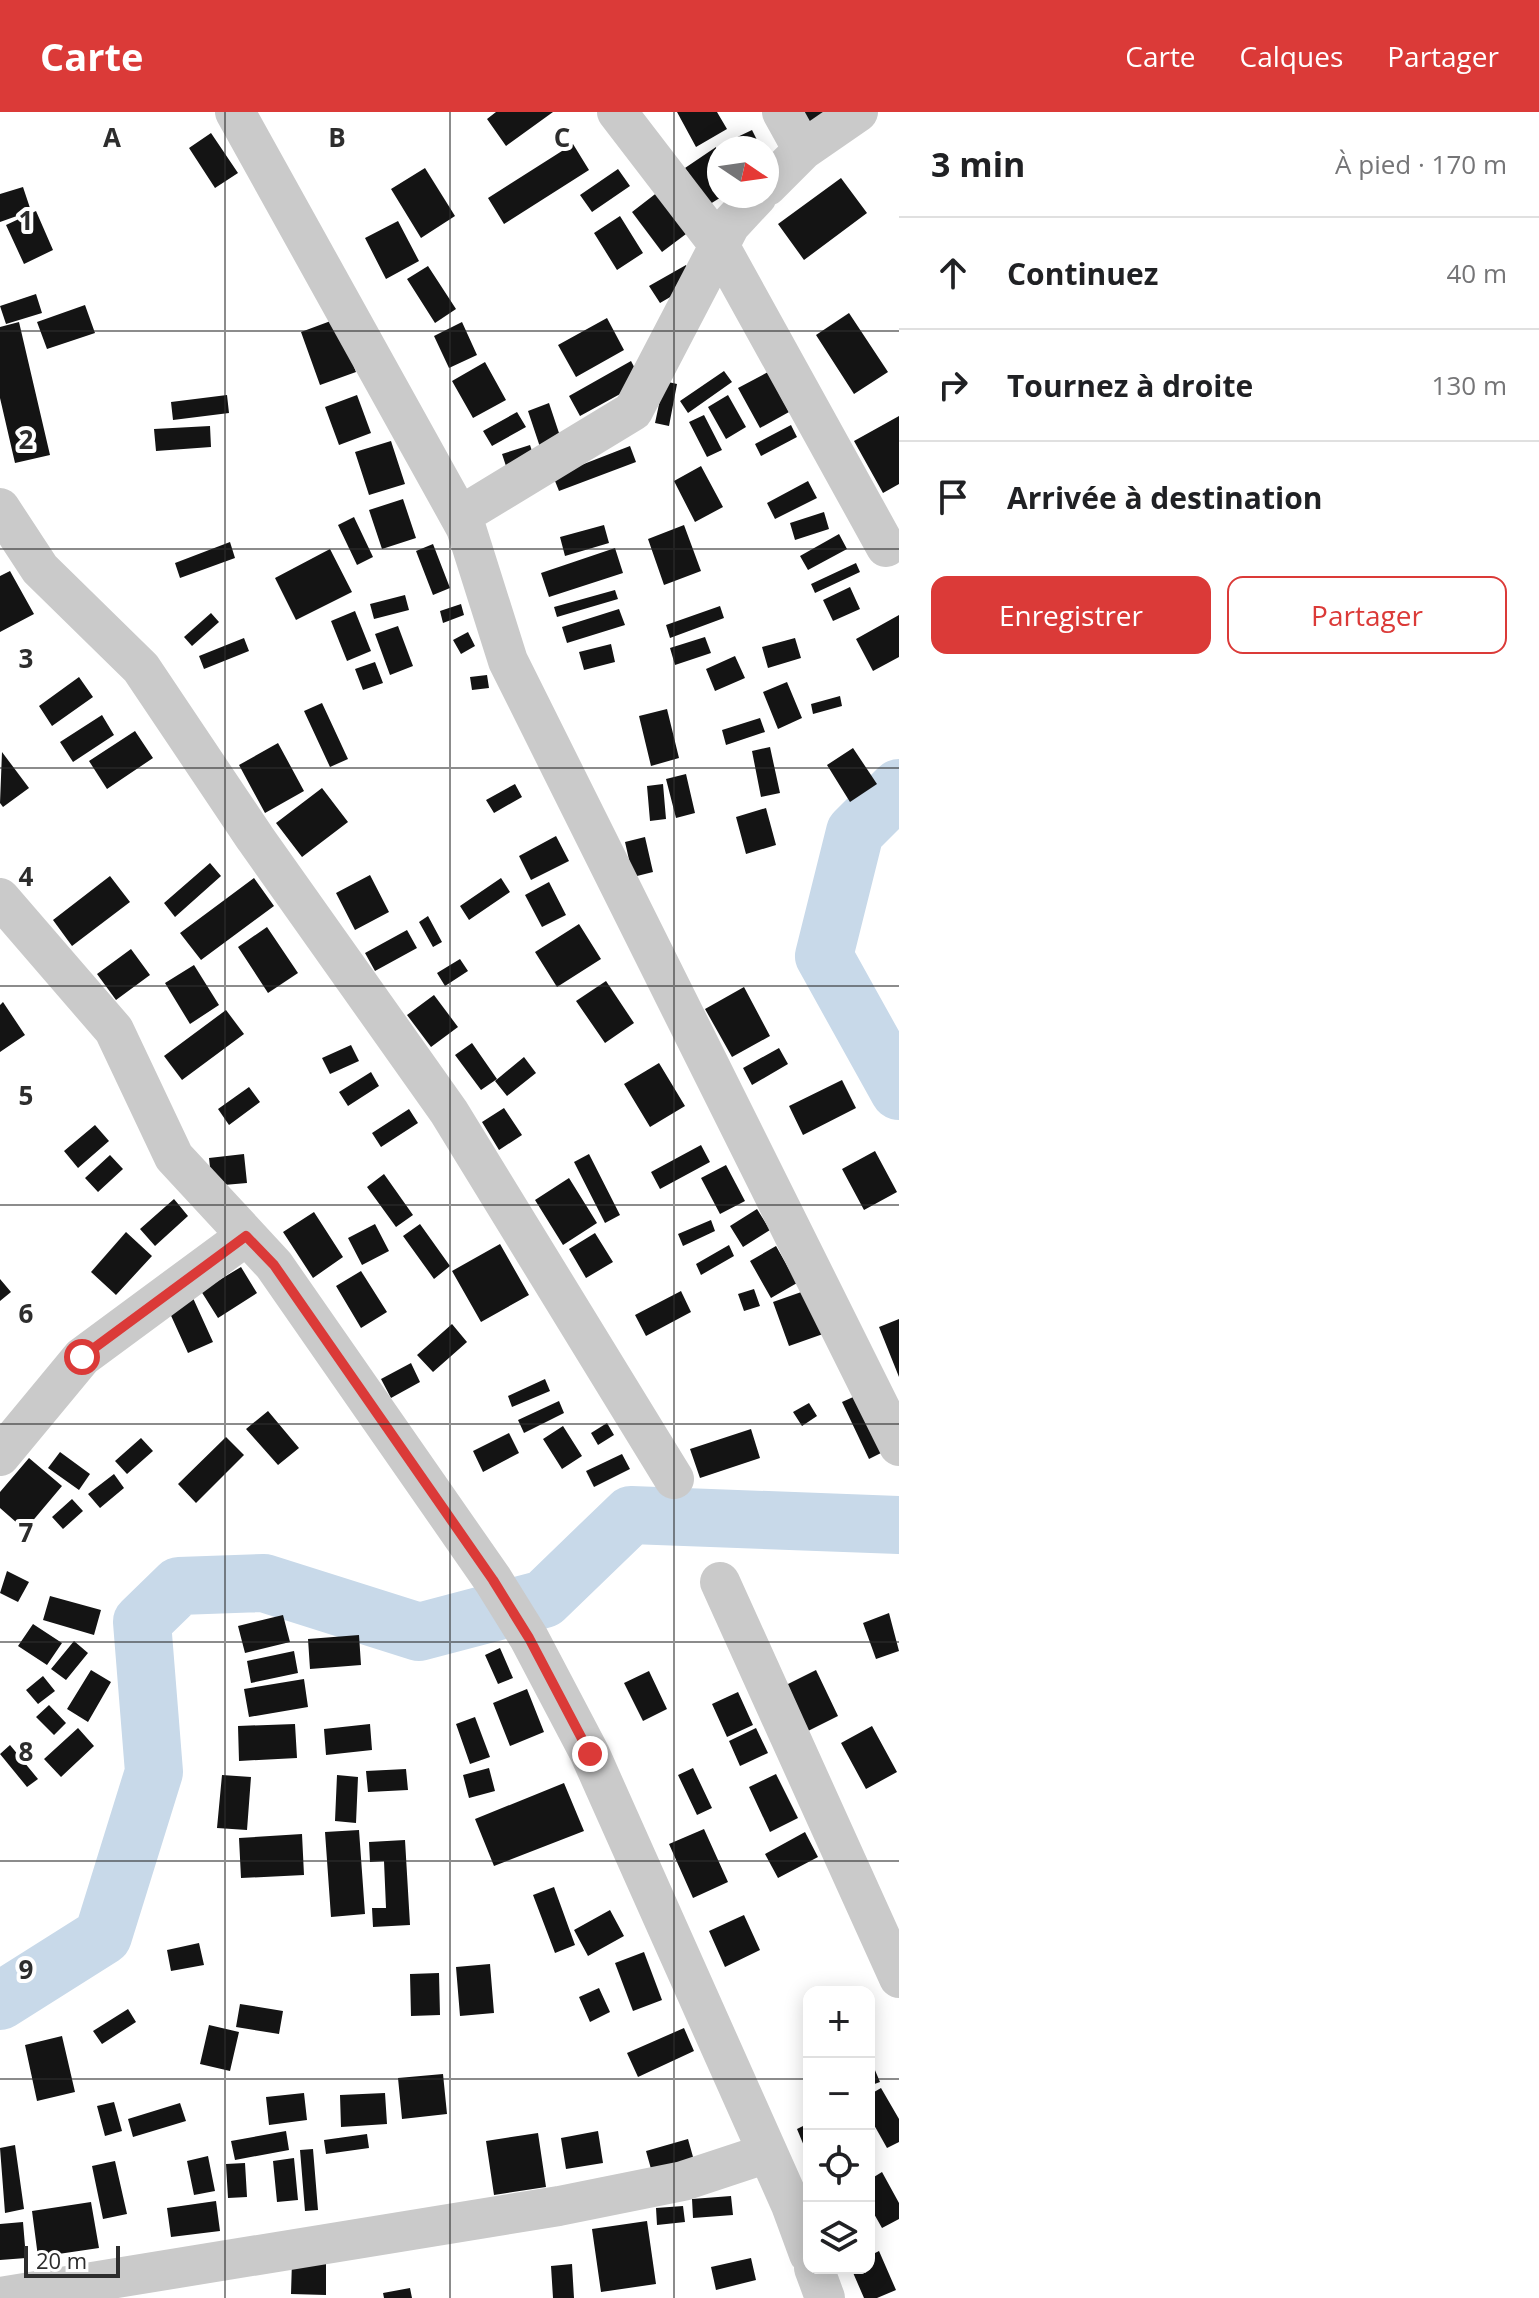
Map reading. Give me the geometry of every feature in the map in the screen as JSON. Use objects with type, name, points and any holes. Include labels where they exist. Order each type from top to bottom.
[{"type":"street","points":[[235,112],[460,516],[508,661],[899,1446]]},
{"type":"street","points":[[617,112],[719,245],[886,547]]},
{"type":"street","points":[[782,112],[803,150]]},
{"type":"street","points":[[779,174],[803,150],[858,112]]},
{"type":"street","points":[[460,516],[633,411],[730,225],[746,208]]},
{"type":"street","points":[[0,508],[40,569],[141,668],[255,838],[440,1099],[674,1479]]},
{"type":"street","points":[[0,898],[114,1030],[174,1157],[283,1278],[493,1580],[529,1638],[590,1754],[768,2153],[803,2239]]},
{"type":"street","points":[[0,1456],[82,1357],[246,1236]]},
{"type":"street","points":[[720,1582],[899,1978]]},
{"type":"street","points":[[0,2297],[559,2206],[683,2181],[768,2153]]},
{"type":"street","points":[[816,2274],[825,2298]]},
{"type":"building","points":[[496,112],[553,112],[506,146],[487,119]]},
{"type":"building","points":[[677,112],[717,112],[727,129],[715,136],[707,136],[707,141],[696,147]]},
{"type":"building","points":[[795,112],[832,112],[804,129]]},
{"type":"building","points":[[752,130],[755,136],[739,136]]},
{"type":"building","points":[[211,133],[238,173],[215,188],[189,148]]},
{"type":"building","points":[[573,144],[589,170],[504,224],[488,198]]},
{"type":"building","points":[[707,153],[707,200],[685,168]]},
{"type":"building","points":[[425,168],[455,216],[421,238],[391,189]]},
{"type":"building","points":[[618,169],[630,186],[592,212],[580,195]]},
{"type":"building","points":[[841,178],[867,213],[804,260],[778,224]]},
{"type":"building","points":[[23,187],[31,211],[0,222],[0,194]]},
{"type":"building","points":[[663,188],[694,228],[662,252],[632,212]]},
{"type":"building","points":[[36,211],[53,250],[24,264],[6,225]]},
{"type":"building","points":[[620,216],[643,253],[617,270],[594,233]]},
{"type":"building","points":[[398,221],[419,261],[386,279],[365,238]]},
{"type":"building","points":[[686,265],[696,282],[660,303],[649,286]]},
{"type":"building","points":[[428,266],[456,309],[435,323],[407,279]]},
{"type":"building","points":[[36,294],[42,313],[6,324],[0,306]]},
{"type":"building","points":[[85,305],[95,333],[47,349],[37,322]]},
{"type":"building","points":[[849,313],[888,372],[854,394],[816,335]]},
{"type":"building","points":[[607,318],[624,350],[576,377],[558,345]]},
{"type":"building","points":[[336,319],[356,372],[320,385],[301,332]]},
{"type":"building","points":[[19,322],[50,455],[15,463],[0,398],[0,327]]},
{"type":"building","points":[[462,322],[477,355],[449,368],[434,336]]},
{"type":"building","points":[[631,361],[642,382],[580,416],[569,396]]},
{"type":"building","points":[[485,362],[506,400],[473,418],[452,381]]},
{"type":"building","points":[[724,371],[732,382],[688,413],[680,401]]},
{"type":"building","points":[[768,372],[789,412],[760,428],[738,388]]},
{"type":"building","points":[[664,381],[677,384],[669,426],[655,423]]},
{"type":"building","points":[[227,395],[229,413],[173,420],[171,402]]},
{"type":"building","points":[[357,395],[371,433],[339,445],[325,407]]},
{"type":"building","points":[[728,395],[746,427],[726,439],[708,407]]},
{"type":"building","points":[[549,403],[561,439],[540,447],[528,411]]},
{"type":"building","points":[[517,412],[526,427],[492,446],[483,431]]},
{"type":"building","points":[[704,415],[722,450],[707,457],[689,422]]},
{"type":"building","points":[[899,416],[899,484],[883,493],[854,441]]},
{"type":"building","points":[[791,425],[797,437],[761,456],[755,444]]},
{"type":"building","points":[[210,426],[211,447],[156,451],[154,429]]},
{"type":"building","points":[[391,441],[405,484],[369,495],[355,452]]},
{"type":"building","points":[[530,445],[535,460],[507,469],[502,454]]},
{"type":"building","points":[[630,446],[636,462],[559,491],[553,476]]},
{"type":"building","points":[[701,466],[723,507],[695,522],[674,481]]},
{"type":"building","points":[[808,481],[817,498],[775,519],[767,503]]},
{"type":"building","points":[[403,499],[416,538],[382,549],[369,510]]},
{"type":"building","points":[[824,512],[829,529],[795,540],[790,523]]},
{"type":"building","points":[[354,517],[373,557],[357,565],[338,525]]},
{"type":"building","points":[[604,525],[609,543],[565,556],[560,537]]},
{"type":"building","points":[[684,525],[701,571],[664,585],[648,539]]},
{"type":"building","points":[[839,534],[847,549],[808,570],[800,556]]},
{"type":"building","points":[[230,542],[235,558],[180,578],[175,563]]},
{"type":"building","points":[[433,544],[450,588],[433,595],[416,551]]},
{"type":"building","points":[[615,548],[623,573],[549,597],[541,573]]},
{"type":"building","points":[[330,549],[352,592],[296,620],[275,578]]},
{"type":"building","points":[[856,563],[860,572],[815,593],[811,584]]},
{"type":"building","points":[[10,571],[34,614],[0,632],[0,576]]},
{"type":"building","points":[[850,587],[860,609],[833,621],[823,600]]},
{"type":"building","points":[[615,590],[618,599],[557,617],[554,607]]},
{"type":"building","points":[[405,595],[409,610],[374,619],[370,604]]},
{"type":"building","points":[[461,604],[464,615],[443,623],[440,611]]},
{"type":"building","points":[[720,606],[724,618],[670,638],[666,625]]},
{"type":"building","points":[[619,609],[625,625],[567,643],[562,627]]},
{"type":"building","points":[[355,611],[371,651],[347,661],[331,621]]},
{"type":"building","points":[[211,613],[219,622],[192,646],[184,637]]},
{"type":"building","points":[[899,615],[899,657],[873,671],[856,639]]},
{"type":"building","points":[[398,626],[413,666],[390,675],[375,634]]},
{"type":"building","points":[[468,632],[475,646],[461,654],[453,640]]},
{"type":"building","points":[[705,637],[711,653],[675,665],[670,648]]},
{"type":"building","points":[[244,638],[249,651],[204,669],[199,656]]},
{"type":"building","points":[[795,638],[801,658],[768,668],[762,647]]},
{"type":"building","points":[[611,644],[615,662],[584,670],[579,652]]},
{"type":"building","points":[[735,656],[745,678],[715,691],[706,669]]},
{"type":"building","points":[[375,662],[383,683],[363,690],[355,669]]},
{"type":"building","points":[[487,675],[489,688],[472,690],[470,677]]},
{"type":"building","points":[[79,677],[93,697],[52,726],[39,706]]},
{"type":"building","points":[[787,682],[802,718],[778,729],[763,692]]},
{"type":"building","points":[[840,696],[842,706],[813,714],[811,704]]},
{"type":"building","points":[[322,703],[348,759],[330,767],[304,711]]},
{"type":"building","points":[[667,709],[679,758],[651,766],[639,716]]},
{"type":"building","points":[[102,715],[114,735],[73,762],[60,742]]},
{"type":"building","points":[[760,718],[765,732],[726,745],[722,730]]},
{"type":"building","points":[[135,731],[153,758],[107,789],[89,761]]},
{"type":"building","points":[[278,743],[304,791],[265,813],[239,765]]},
{"type":"building","points":[[770,747],[780,793],[761,797],[752,751]]},
{"type":"building","points":[[853,748],[877,784],[850,802],[827,765]]},
{"type":"building","points":[[2,752],[29,788],[3,807],[0,803]]},
{"type":"building","points":[[686,774],[695,813],[676,818],[666,779]]},
{"type":"building","points":[[515,784],[522,797],[494,813],[486,800]]},
{"type":"building","points":[[663,784],[666,819],[650,821],[647,786]]},
{"type":"building","points":[[322,788],[348,822],[302,857],[276,823]]},
{"type":"building","points":[[766,808],[776,845],[746,854],[736,817]]},
{"type":"building","points":[[556,836],[569,861],[531,880],[519,856]]},
{"type":"building","points":[[645,837],[653,872],[633,877],[625,842]]},
{"type":"building","points":[[210,863],[221,876],[175,917],[164,903]]},
{"type":"building","points":[[370,875],[389,912],[355,930],[336,893]]},
{"type":"building","points":[[110,876],[130,902],[72,946],[53,920]]},
{"type":"building","points":[[254,878],[274,906],[201,960],[180,933]]},
{"type":"building","points":[[501,878],[510,892],[469,920],[460,906]]},
{"type":"building","points":[[549,882],[566,915],[542,927],[525,895]]},
{"type":"building","points":[[428,916],[442,942],[433,947],[419,922]]},
{"type":"building","points":[[579,924],[601,959],[557,987],[535,952]]},
{"type":"building","points":[[267,927],[298,973],[268,993],[238,947]]},
{"type":"building","points":[[407,930],[417,948],[375,971],[365,953]]},
{"type":"building","points":[[131,949],[150,975],[116,1000],[97,974]]},
{"type":"building","points":[[460,959],[468,971],[445,986],[437,973]]},
{"type":"building","points":[[194,965],[219,1005],[190,1024],[165,983]]},
{"type":"building","points":[[606,981],[634,1023],[605,1043],[576,1001]]},
{"type":"building","points":[[744,987],[770,1036],[732,1057],[705,1009]]},
{"type":"building","points":[[434,995],[458,1027],[431,1047],[407,1015]]},
{"type":"building","points":[[3,1002],[25,1035],[0,1052],[0,1005]]},
{"type":"building","points":[[226,1010],[244,1034],[182,1080],[164,1056]]},
{"type":"building","points":[[472,1043],[497,1079],[481,1090],[455,1055]]},
{"type":"building","points":[[351,1045],[359,1061],[330,1074],[322,1058]]},
{"type":"building","points":[[779,1048],[788,1064],[752,1085],[743,1068]]},
{"type":"building","points":[[524,1057],[536,1073],[507,1096],[495,1081]]},
{"type":"building","points":[[659,1063],[685,1106],[650,1127],[624,1084]]},
{"type":"building","points":[[371,1072],[379,1086],[348,1106],[339,1092]]},
{"type":"building","points":[[842,1080],[856,1108],[803,1135],[789,1106]]},
{"type":"building","points":[[249,1087],[260,1102],[229,1125],[218,1109]]},
{"type":"building","points":[[504,1108],[522,1135],[499,1150],[482,1122]]},
{"type":"building","points":[[409,1109],[418,1123],[381,1147],[372,1133]]},
{"type":"building","points":[[95,1125],[109,1141],[78,1168],[64,1151]]},
{"type":"building","points":[[701,1145],[710,1162],[660,1189],[651,1172]]},
{"type":"building","points":[[875,1151],[897,1192],[864,1210],[842,1169]]},
{"type":"building","points":[[244,1154],[247,1183],[212,1186],[209,1158]]},
{"type":"building","points":[[589,1154],[620,1215],[605,1223],[574,1162]]},
{"type":"building","points":[[110,1155],[123,1169],[98,1192],[85,1178]]},
{"type":"building","points":[[726,1165],[745,1201],[720,1214],[701,1178]]},
{"type":"building","points":[[384,1174],[413,1215],[396,1227],[367,1187]]},
{"type":"building","points":[[569,1178],[597,1223],[563,1245],[535,1200]]},
{"type":"building","points":[[174,1199],[188,1216],[155,1246],[140,1229]]},
{"type":"building","points":[[757,1209],[770,1230],[743,1247],[730,1226]]},
{"type":"building","points":[[314,1212],[343,1257],[313,1278],[283,1232]]},
{"type":"building","points":[[711,1220],[715,1231],[683,1246],[678,1234]]},
{"type":"building","points":[[375,1224],[389,1251],[362,1265],[348,1238]]},
{"type":"building","points":[[420,1224],[450,1266],[434,1279],[403,1236]]},
{"type":"building","points":[[126,1232],[152,1256],[116,1295],[91,1272]]},
{"type":"building","points":[[595,1233],[613,1262],[586,1278],[569,1249]]},
{"type":"building","points":[[500,1244],[529,1295],[481,1322],[452,1271]]},
{"type":"building","points":[[729,1245],[734,1256],[701,1275],[696,1264]]},
{"type":"building","points":[[776,1246],[797,1283],[771,1298],[750,1261]]},
{"type":"building","points":[[241,1267],[257,1293],[218,1318],[201,1291]]},
{"type":"building","points":[[361,1271],[387,1312],[361,1328],[336,1286]]},
{"type":"building","points":[[0,1279],[11,1292],[0,1301]]},
{"type":"building","points":[[754,1289],[760,1306],[744,1311],[738,1294]]},
{"type":"building","points":[[807,1290],[823,1334],[789,1346],[773,1302]]},
{"type":"building","points":[[681,1291],[691,1312],[646,1336],[635,1315]]},
{"type":"building","points":[[193,1298],[213,1342],[188,1353],[168,1309]]},
{"type":"building","points":[[899,1319],[899,1377],[879,1327]]},
{"type":"building","points":[[452,1324],[467,1342],[433,1372],[417,1355]]},
{"type":"building","points":[[411,1363],[420,1382],[391,1398],[381,1379]]},
{"type":"building","points":[[545,1379],[550,1391],[512,1407],[508,1396]]},
{"type":"building","points":[[860,1394],[887,1450],[869,1459],[842,1402]]},
{"type":"building","points":[[559,1401],[564,1413],[524,1433],[518,1420]]},
{"type":"building","points":[[809,1403],[817,1416],[802,1426],[793,1412]]},
{"type":"building","points":[[268,1411],[299,1448],[278,1465],[246,1429]]},
{"type":"building","points":[[607,1423],[614,1435],[598,1445],[591,1433]]},
{"type":"building","points":[[563,1426],[582,1456],[562,1469],[543,1439]]},
{"type":"building","points":[[751,1429],[760,1458],[700,1478],[690,1449]]},
{"type":"building","points":[[509,1433],[519,1453],[483,1472],[473,1451]]},
{"type":"building","points":[[226,1437],[244,1455],[196,1503],[178,1484]]},
{"type":"building","points":[[141,1438],[153,1451],[127,1474],[115,1461]]},
{"type":"building","points":[[60,1452],[90,1474],[79,1490],[48,1468]]},
{"type":"building","points":[[622,1454],[630,1469],[594,1487],[586,1471]]},
{"type":"building","points":[[29,1458],[62,1486],[25,1530],[0,1508],[0,1492]]},
{"type":"building","points":[[114,1474],[124,1488],[100,1508],[88,1494]]},
{"type":"building","points":[[72,1499],[83,1511],[63,1529],[52,1517]]},
{"type":"building","points":[[7,1571],[29,1582],[18,1602],[0,1593]]},
{"type":"building","points":[[50,1596],[101,1610],[94,1635],[43,1620]]},
{"type":"building","points":[[889,1613],[899,1651],[876,1659],[863,1623]]},
{"type":"building","points":[[283,1615],[290,1642],[245,1653],[238,1626]]},
{"type":"building","points":[[33,1624],[62,1643],[47,1665],[18,1646]]},
{"type":"building","points":[[359,1635],[361,1665],[310,1669],[308,1639]]},
{"type":"building","points":[[74,1641],[88,1653],[66,1680],[51,1669]]},
{"type":"building","points":[[500,1648],[513,1678],[498,1684],[485,1655]]},
{"type":"building","points":[[294,1651],[298,1673],[251,1683],[247,1661]]},
{"type":"building","points":[[91,1670],[111,1682],[88,1722],[67,1709]]},
{"type":"building","points":[[816,1670],[838,1716],[800,1735],[778,1689]]},
{"type":"building","points":[[649,1671],[667,1709],[643,1721],[624,1683]]},
{"type":"building","points":[[43,1676],[55,1691],[38,1704],[26,1690]]},
{"type":"building","points":[[304,1679],[308,1707],[249,1717],[244,1689]]},
{"type":"building","points":[[527,1689],[544,1732],[510,1746],[493,1703]]},
{"type":"building","points":[[738,1692],[753,1725],[727,1737],[712,1704]]},
{"type":"building","points":[[49,1705],[66,1723],[54,1735],[36,1717]]},
{"type":"building","points":[[475,1717],[490,1757],[470,1764],[456,1724]]},
{"type":"building","points":[[295,1724],[297,1758],[239,1761],[238,1726]]},
{"type":"building","points":[[370,1724],[372,1750],[326,1755],[324,1729]]},
{"type":"building","points":[[872,1726],[897,1772],[866,1789],[841,1743]]},
{"type":"building","points":[[78,1728],[94,1746],[61,1777],[44,1759]]},
{"type":"building","points":[[756,1728],[768,1753],[740,1766],[729,1741]]},
{"type":"building","points":[[10,1745],[38,1779],[27,1787],[0,1754]]},
{"type":"building","points":[[489,1768],[495,1791],[469,1798],[463,1775]]},
{"type":"building","points":[[693,1768],[712,1808],[697,1815],[678,1775]]},
{"type":"building","points":[[406,1769],[408,1790],[368,1792],[366,1771]]},
{"type":"building","points":[[776,1774],[798,1818],[770,1832],[749,1787]]},
{"type":"building","points":[[222,1775],[251,1777],[247,1830],[217,1828]]},
{"type":"building","points":[[337,1775],[358,1777],[356,1823],[335,1821]]},
{"type":"building","points":[[564,1783],[584,1831],[494,1866],[475,1819]]},
{"type":"building","points":[[704,1829],[728,1882],[693,1898],[669,1844]]},
{"type":"building","points":[[359,1830],[365,1914],[331,1917],[325,1832]]},
{"type":"building","points":[[805,1832],[818,1857],[778,1878],[765,1854]]},
{"type":"building","points":[[302,1834],[304,1875],[241,1878],[239,1838]]},
{"type":"building","points":[[405,1840],[410,1925],[373,1927],[372,1908],[386,1908],[384,1861],[370,1862],[369,1842]]},
{"type":"building","points":[[554,1887],[575,1945],[555,1953],[533,1895]]},
{"type":"building","points":[[610,1910],[624,1936],[588,1956],[574,1930]]},
{"type":"building","points":[[744,1915],[760,1950],[725,1967],[709,1931]]},
{"type":"building","points":[[199,1943],[204,1965],[171,1971],[167,1950]]},
{"type":"building","points":[[644,1952],[662,2000],[633,2011],[615,1963]]},
{"type":"building","points":[[490,1964],[494,2013],[460,2016],[456,1967]]},
{"type":"building","points":[[439,1973],[440,2015],[411,2016],[410,1974]]},
{"type":"building","points":[[599,1988],[610,2012],[590,2022],[579,1997]]},
{"type":"building","points":[[240,2004],[283,2011],[279,2034],[236,2027]]},
{"type":"building","points":[[128,2009],[136,2022],[102,2044],[93,2031]]},
{"type":"building","points":[[209,2025],[239,2032],[230,2071],[200,2064]]},
{"type":"building","points":[[684,2028],[694,2051],[638,2077],[627,2053]]},
{"type":"building","points":[[62,2036],[75,2092],[37,2101],[25,2045]]},
{"type":"building","points":[[443,2074],[447,2114],[402,2119],[398,2078]]},
{"type":"building","points":[[881,2088],[899,2119],[899,2142],[887,2148],[875,2127],[875,2092]]},
{"type":"building","points":[[304,2093],[307,2120],[269,2125],[266,2097]]},
{"type":"building","points":[[385,2093],[387,2124],[341,2127],[340,2095]]},
{"type":"building","points":[[114,2102],[122,2131],[105,2136],[97,2106]]},
{"type":"building","points":[[180,2103],[186,2121],[133,2137],[128,2119]]},
{"type":"building","points":[[803,2126],[803,2144],[797,2129]]},
{"type":"building","points":[[286,2131],[289,2150],[235,2160],[231,2141]]},
{"type":"building","points":[[598,2131],[603,2163],[566,2169],[561,2138]]},
{"type":"building","points":[[538,2133],[546,2187],[494,2195],[486,2141]]},
{"type":"building","points":[[367,2134],[369,2148],[326,2154],[324,2140]]},
{"type":"building","points":[[688,2139],[695,2164],[653,2176],[646,2151]]},
{"type":"building","points":[[15,2145],[24,2209],[5,2213],[0,2148]]},
{"type":"building","points":[[313,2149],[318,2210],[305,2211],[300,2150]]},
{"type":"building","points":[[208,2156],[215,2191],[194,2195],[187,2161]]},
{"type":"building","points":[[294,2158],[298,2200],[277,2202],[273,2161]]},
{"type":"building","points":[[115,2161],[127,2214],[103,2219],[92,2166]]},
{"type":"building","points":[[245,2163],[247,2197],[228,2198],[226,2164]]},
{"type":"building","points":[[882,2172],[899,2203],[899,2219],[882,2228],[875,2216],[875,2176]]},
{"type":"building","points":[[731,2196],[733,2215],[693,2218],[692,2199]]},
{"type":"building","points":[[216,2201],[220,2231],[171,2237],[167,2208]]},
{"type":"building","points":[[91,2202],[99,2248],[38,2257],[32,2211]]},
{"type":"building","points":[[683,2206],[685,2222],[657,2225],[656,2208]]},
{"type":"building","points":[[647,2221],[656,2284],[601,2292],[592,2229]]},
{"type":"building","points":[[23,2222],[26,2258],[0,2260],[0,2224]]},
{"type":"building","points":[[879,2251],[896,2290],[877,2298],[864,2298],[854,2274],[875,2274],[875,2253]]},
{"type":"building","points":[[751,2258],[756,2280],[716,2290],[711,2267]]},
{"type":"building","points":[[292,2261],[326,2261],[326,2295],[291,2294]]},
{"type":"building","points":[[572,2264],[574,2298],[553,2298],[551,2266]]},
{"type":"building","points":[[410,2288],[412,2298],[384,2298],[383,2293]]},
{"type":"waterway","points":[[899,788],[855,832],[824,956],[899,1091]]},
{"type":"waterway","points":[[0,2001],[103,1936],[154,1772],[142,1622],[179,1586],[264,1583],[419,1632],[544,1599],[631,1515],[899,1525]]},
{"type":"route","points":[[82,1357],[246,1236],[274,1265],[493,1580],[529,1638],[590,1754]]}]
